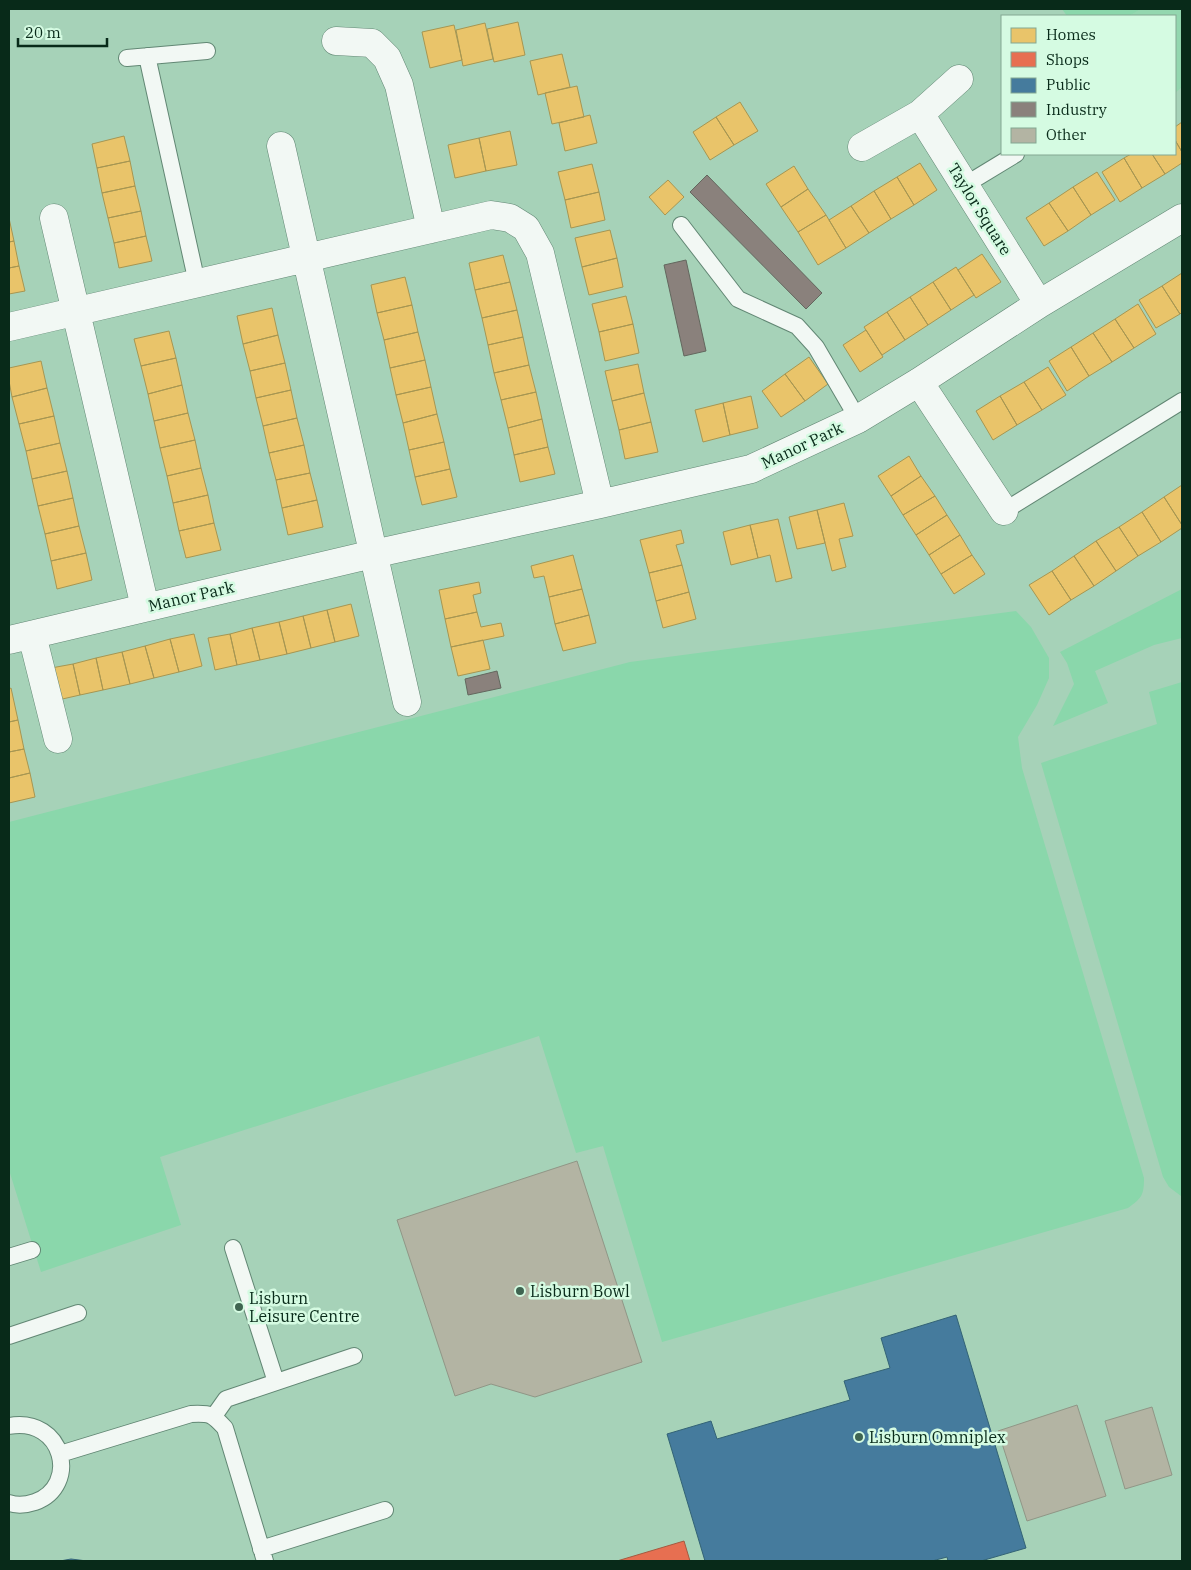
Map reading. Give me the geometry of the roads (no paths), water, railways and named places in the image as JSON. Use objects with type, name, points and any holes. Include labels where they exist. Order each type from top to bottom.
[{"type":"street","points":[[336,41],[372,43],[387,58],[398,85],[431,229]]},
{"type":"street","points":[[862,147],[920,114],[959,79]]},
{"type":"street","name":"Taylor Square","points":[[920,114],[1039,304]]},
{"type":"street","points":[[281,146],[407,702]]},
{"type":"street","points":[[9,327],[491,215],[510,218],[526,228],[540,253],[600,504]]},
{"type":"street","points":[[54,218],[145,607]]},
{"type":"street","name":"Manor Park","points":[[20,637],[372,554],[600,504],[751,468],[858,419],[1039,304],[1182,218]]},
{"type":"street","points":[[918,382],[1004,511]]},
{"type":"street","points":[[20,637],[58,739]]},
{"type":"lane","points":[[127,58],[207,51]]},
{"type":"lane","points":[[147,56],[196,283]]},
{"type":"lane","points":[[965,185],[1014,155]]},
{"type":"lane","points":[[681,226],[738,299],[796,326],[816,347],[858,419]]},
{"type":"lane","points":[[1004,511],[1182,401]]},
{"type":"lane","points":[[233,1248],[276,1382]]},
{"type":"lane","points":[[9,1257],[32,1250]]},
{"type":"lane","points":[[9,1336],[78,1313]]},
{"type":"lane","points":[[214,1416],[226,1399],[354,1356]]},
{"type":"lane","points":[[60,1454],[191,1414],[204,1413],[214,1416],[225,1428],[263,1555],[385,1510]]},
{"type":"lane","points":[[9,1426],[20,1424],[33,1426],[45,1432],[54,1442],[60,1454],[61,1467],[58,1480],[51,1492],[40,1500],[28,1505],[9,1503]]},
{"type":"place","name":"Lisburn Bowl","points":[[520,1291]]},
{"type":"place","name":"Lisburn Leisure Centre","points":[[239,1307]]},
{"type":"place","name":"Lisburn Omniplex","points":[[859,1437]]}]
